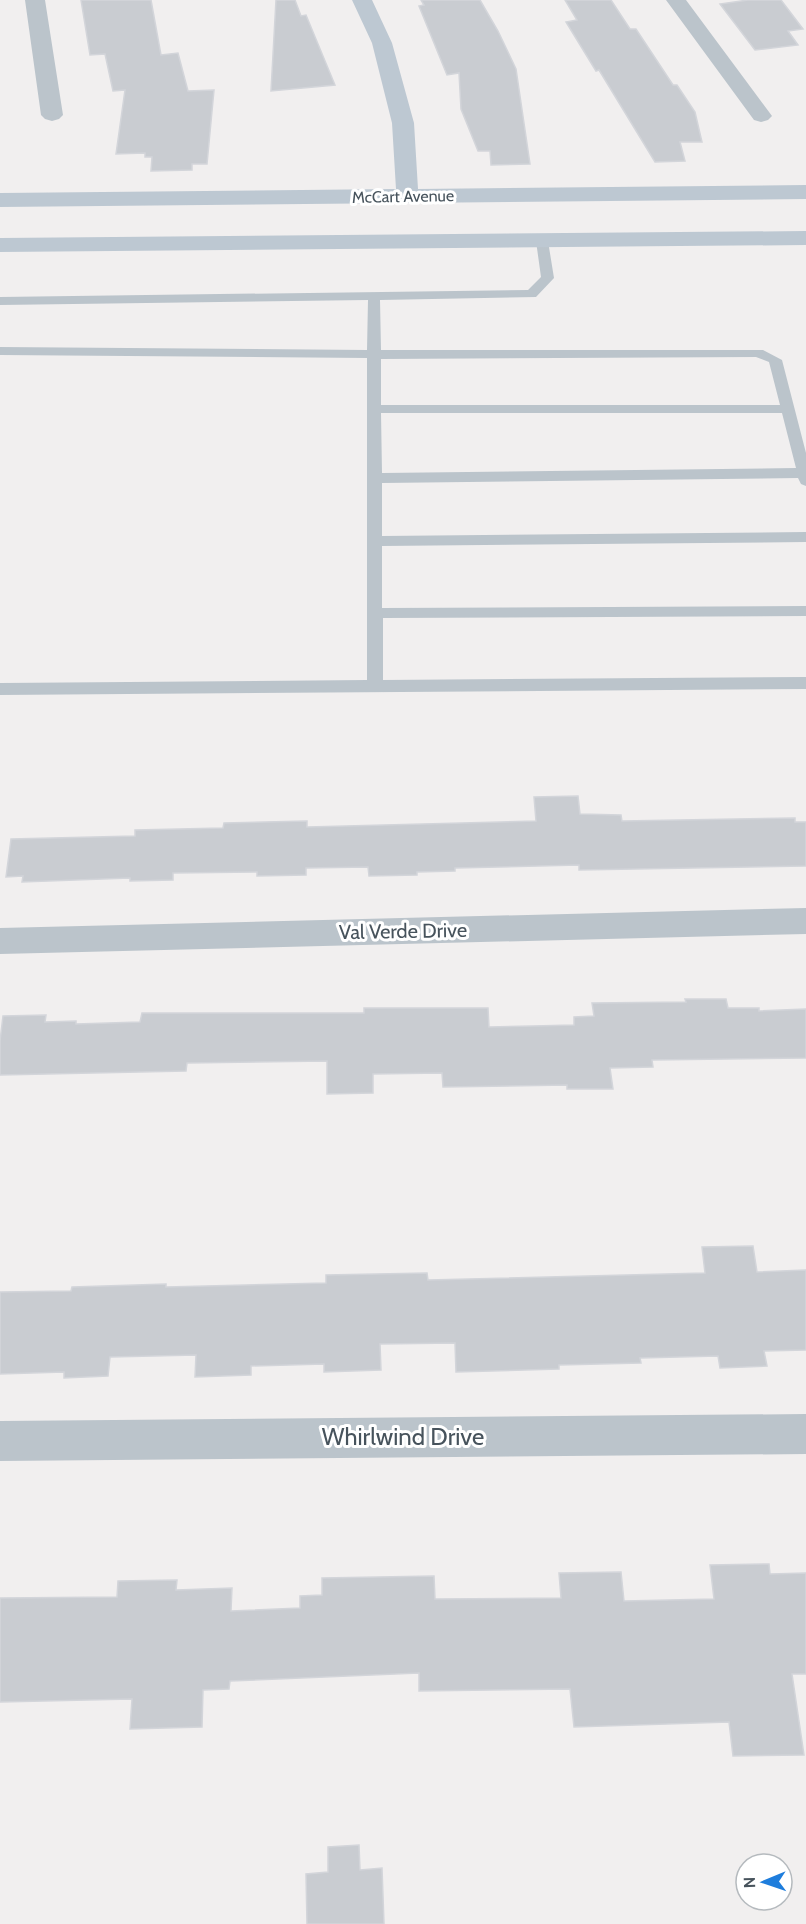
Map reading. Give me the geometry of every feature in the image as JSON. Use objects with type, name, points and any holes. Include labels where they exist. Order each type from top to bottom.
[{"type":"main road","points":[[362,0],[382,43],[403,123],[408,196],[441,226],[470,242]]},
{"type":"main road","name":"McCart Avenue","points":[[0,200],[806,192]]},
{"type":"main road","points":[[223,243],[329,227],[363,219],[408,196]]},
{"type":"main road","points":[[0,245],[806,238]]},
{"type":"street","points":[[35,0],[52,115]]},
{"type":"street","points":[[676,0],[761,116]]},
{"type":"street","name":"Val Verde Drive","points":[[0,941],[806,921]]},
{"type":"street","name":"Whirlwind Drive","points":[[0,1441],[806,1434]]},
{"type":"lane","points":[[0,301],[531,294],[548,278],[542,241]]},
{"type":"lane","points":[[374,296],[375,686]]},
{"type":"lane","points":[[0,351],[402,356],[758,353],[775,360],[805,477],[374,478]]},
{"type":"lane","points":[[373,409],[788,409]]},
{"type":"lane","points":[[374,541],[806,537]]},
{"type":"lane","points":[[374,613],[806,610]]},
{"type":"lane","points":[[0,688],[806,683]]},
{"type":"building","points":[[81,0],[151,0],[161,55],[178,53],[188,91],[214,90],[207,164],[192,164],[192,170],[151,171],[152,157],[145,157],[145,153],[116,154],[125,90],[113,91],[105,54],[90,55]]},
{"type":"building","points":[[276,0],[295,0],[301,16],[306,15],[335,85],[271,91]]},
{"type":"building","points":[[421,0],[480,0],[516,69],[530,164],[491,165],[490,151],[478,151],[461,109],[459,73],[447,75],[419,6],[424,5]]},
{"type":"building","points":[[565,0],[611,0],[630,29],[636,29],[673,85],[677,85],[695,112],[702,142],[680,142],[685,161],[655,162],[599,70],[596,71],[566,22],[577,20]]},
{"type":"building","points":[[748,0],[781,0],[803,29],[788,31],[798,45],[755,50],[720,4]]},
{"type":"building","points":[[578,796],[580,814],[621,815],[622,821],[795,818],[795,822],[806,822],[806,866],[579,870],[579,865],[455,868],[455,871],[417,872],[417,875],[369,876],[368,867],[306,868],[306,875],[257,876],[257,872],[173,873],[173,880],[130,881],[130,878],[22,882],[23,876],[6,877],[11,839],[135,836],[135,830],[223,828],[224,823],[307,821],[307,827],[536,821],[534,797]]},
{"type":"building","points":[[685,999],[726,999],[728,1008],[759,1008],[759,1011],[806,1009],[806,1058],[652,1060],[653,1067],[610,1068],[613,1089],[567,1089],[567,1085],[443,1087],[442,1073],[373,1074],[373,1093],[327,1094],[327,1061],[187,1063],[186,1071],[0,1075],[3,1016],[46,1015],[45,1022],[76,1021],[76,1024],[140,1022],[142,1013],[364,1013],[364,1008],[488,1008],[489,1027],[574,1025],[574,1017],[594,1016],[592,1003],[686,1002]]},
{"type":"building","points":[[753,1246],[757,1272],[806,1270],[806,1350],[764,1351],[767,1366],[720,1368],[718,1356],[640,1358],[641,1363],[559,1365],[559,1369],[456,1372],[455,1343],[380,1344],[381,1370],[324,1372],[324,1364],[251,1366],[251,1375],[195,1377],[196,1355],[110,1357],[108,1376],[64,1378],[64,1372],[0,1374],[0,1292],[71,1291],[72,1287],[166,1284],[166,1287],[326,1283],[326,1275],[427,1273],[428,1280],[705,1273],[702,1247]]},
{"type":"building","points":[[769,1564],[770,1574],[806,1573],[806,1674],[792,1674],[804,1755],[733,1756],[729,1722],[574,1727],[570,1689],[419,1691],[419,1673],[230,1681],[229,1689],[203,1690],[202,1727],[130,1729],[132,1699],[0,1702],[0,1598],[117,1597],[118,1581],[177,1580],[176,1590],[232,1588],[231,1611],[300,1608],[300,1596],[322,1595],[322,1578],[434,1576],[435,1599],[561,1598],[559,1573],[621,1572],[624,1601],[714,1599],[710,1565]]},
{"type":"building","points":[[359,1845],[360,1870],[382,1868],[384,1924],[307,1924],[306,1874],[328,1872],[328,1847]]}]
